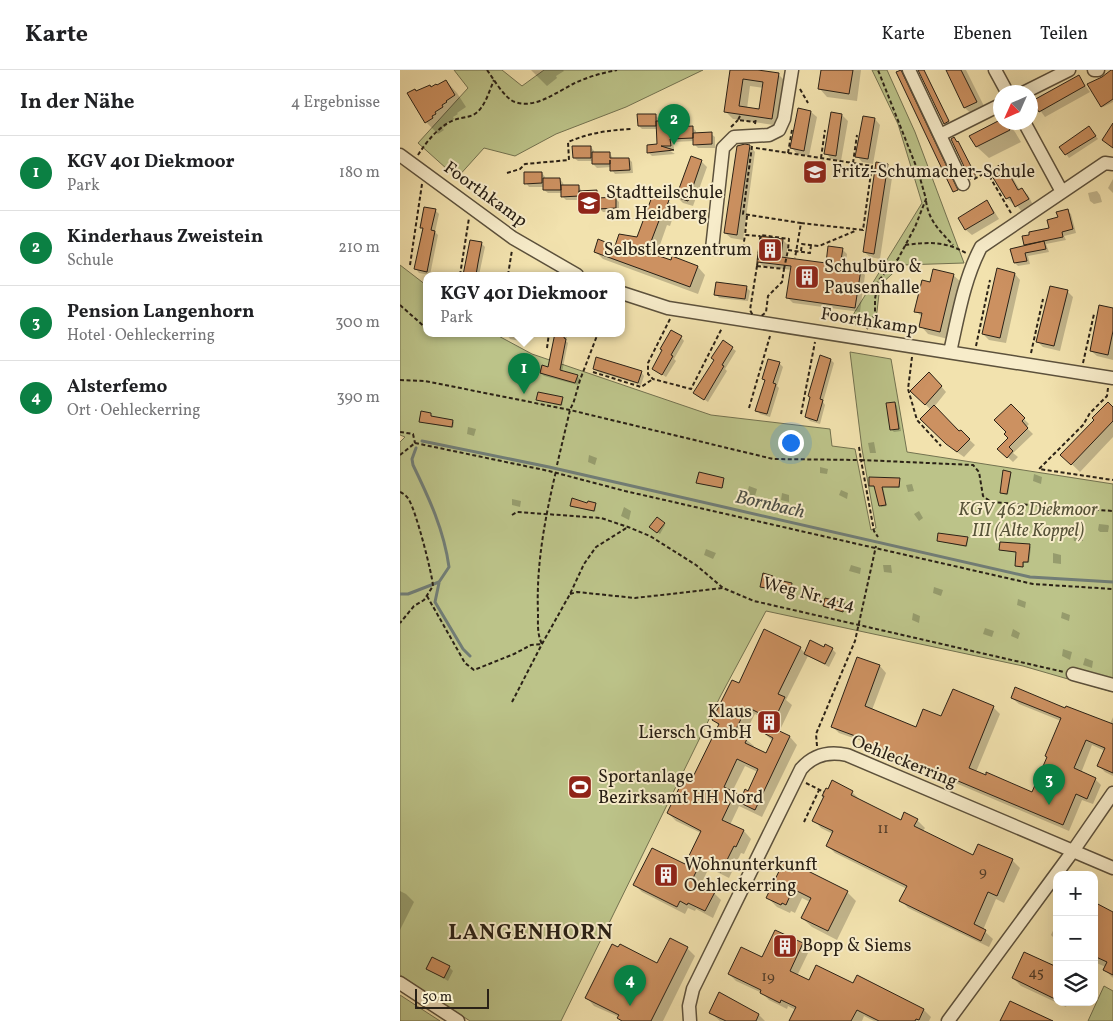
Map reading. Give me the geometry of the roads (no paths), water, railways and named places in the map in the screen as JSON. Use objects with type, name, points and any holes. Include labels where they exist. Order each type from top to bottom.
[{"type":"street","points":[[712,249],[723,148],[734,137],[769,135],[779,130],[784,119],[792,70]]},
{"type":"street","points":[[909,70],[963,184]]},
{"type":"street","points":[[995,70],[1004,85]]},
{"type":"street","points":[[1038,86],[1068,70]]},
{"type":"street","points":[[940,135],[993,108]]},
{"type":"street","points":[[1028,130],[1062,192]]},
{"type":"street","name":"Foorthkamp","points":[[400,155],[513,238],[572,272]]},
{"type":"street","points":[[950,352],[962,299],[975,258],[981,247],[1018,224],[1105,163],[1113,164]]},
{"type":"street","name":"Foorthkamp","points":[[625,294],[675,309],[1111,378]]},
{"type":"street","points":[[1073,674],[1113,685]]},
{"type":"street","name":"Oehleckerring","points":[[690,1021],[688,1006],[693,989],[796,778],[805,764],[818,756],[831,753],[847,755],[1113,868]]},
{"type":"street","points":[[948,1021],[1113,793]]},
{"type":"street","points":[[400,983],[458,1021]]},
{"type":"waterway","name":"Bornbach","points":[[422,441],[549,467],[1030,577],[1113,582]]},
{"type":"waterway","points":[[400,594],[408,594],[439,582],[449,567],[440,527],[413,465],[412,459],[416,448]]},
{"type":"waterway","points":[[439,583],[435,602],[463,649],[470,656]]},
{"type":"place","name":"Kinderhaus Zweistein","points":[[674,145]]},
{"type":"place","name":"Fritz-Schumacher-Schule","points":[[815,172]]},
{"type":"place","name":"Stadtteilschule am Heidberg","points":[[589,203]]},
{"type":"place","name":"Selbstlernzentrum","points":[[770,250]]},
{"type":"place","name":"Schulbüro & Pausenhalle","points":[[807,277]]},
{"type":"place","name":"KGV 401 Diekmoor","points":[[524,394]]},
{"type":"place","name":"Klaus Liersch GmbH","points":[[769,722]]},
{"type":"place","name":"Sportanlage Bezirksamt HH Nord","points":[[580,787]]},
{"type":"place","name":"Pension Langenhorn","points":[[1049,805]]},
{"type":"place","name":"Wohnunterkunft Oehleckerring","points":[[666,875]]},
{"type":"place","name":"Bopp & Siems","points":[[785,946]]},
{"type":"place","name":"Alsterfemo","points":[[630,1006]]},
{"type":"district","name":"LANGENHORN","points":[[531,933]]},
{"type":"park label","name":"KGV 462 Diekmoor III (Alte Koppel)","points":[[1028,520]]}]
